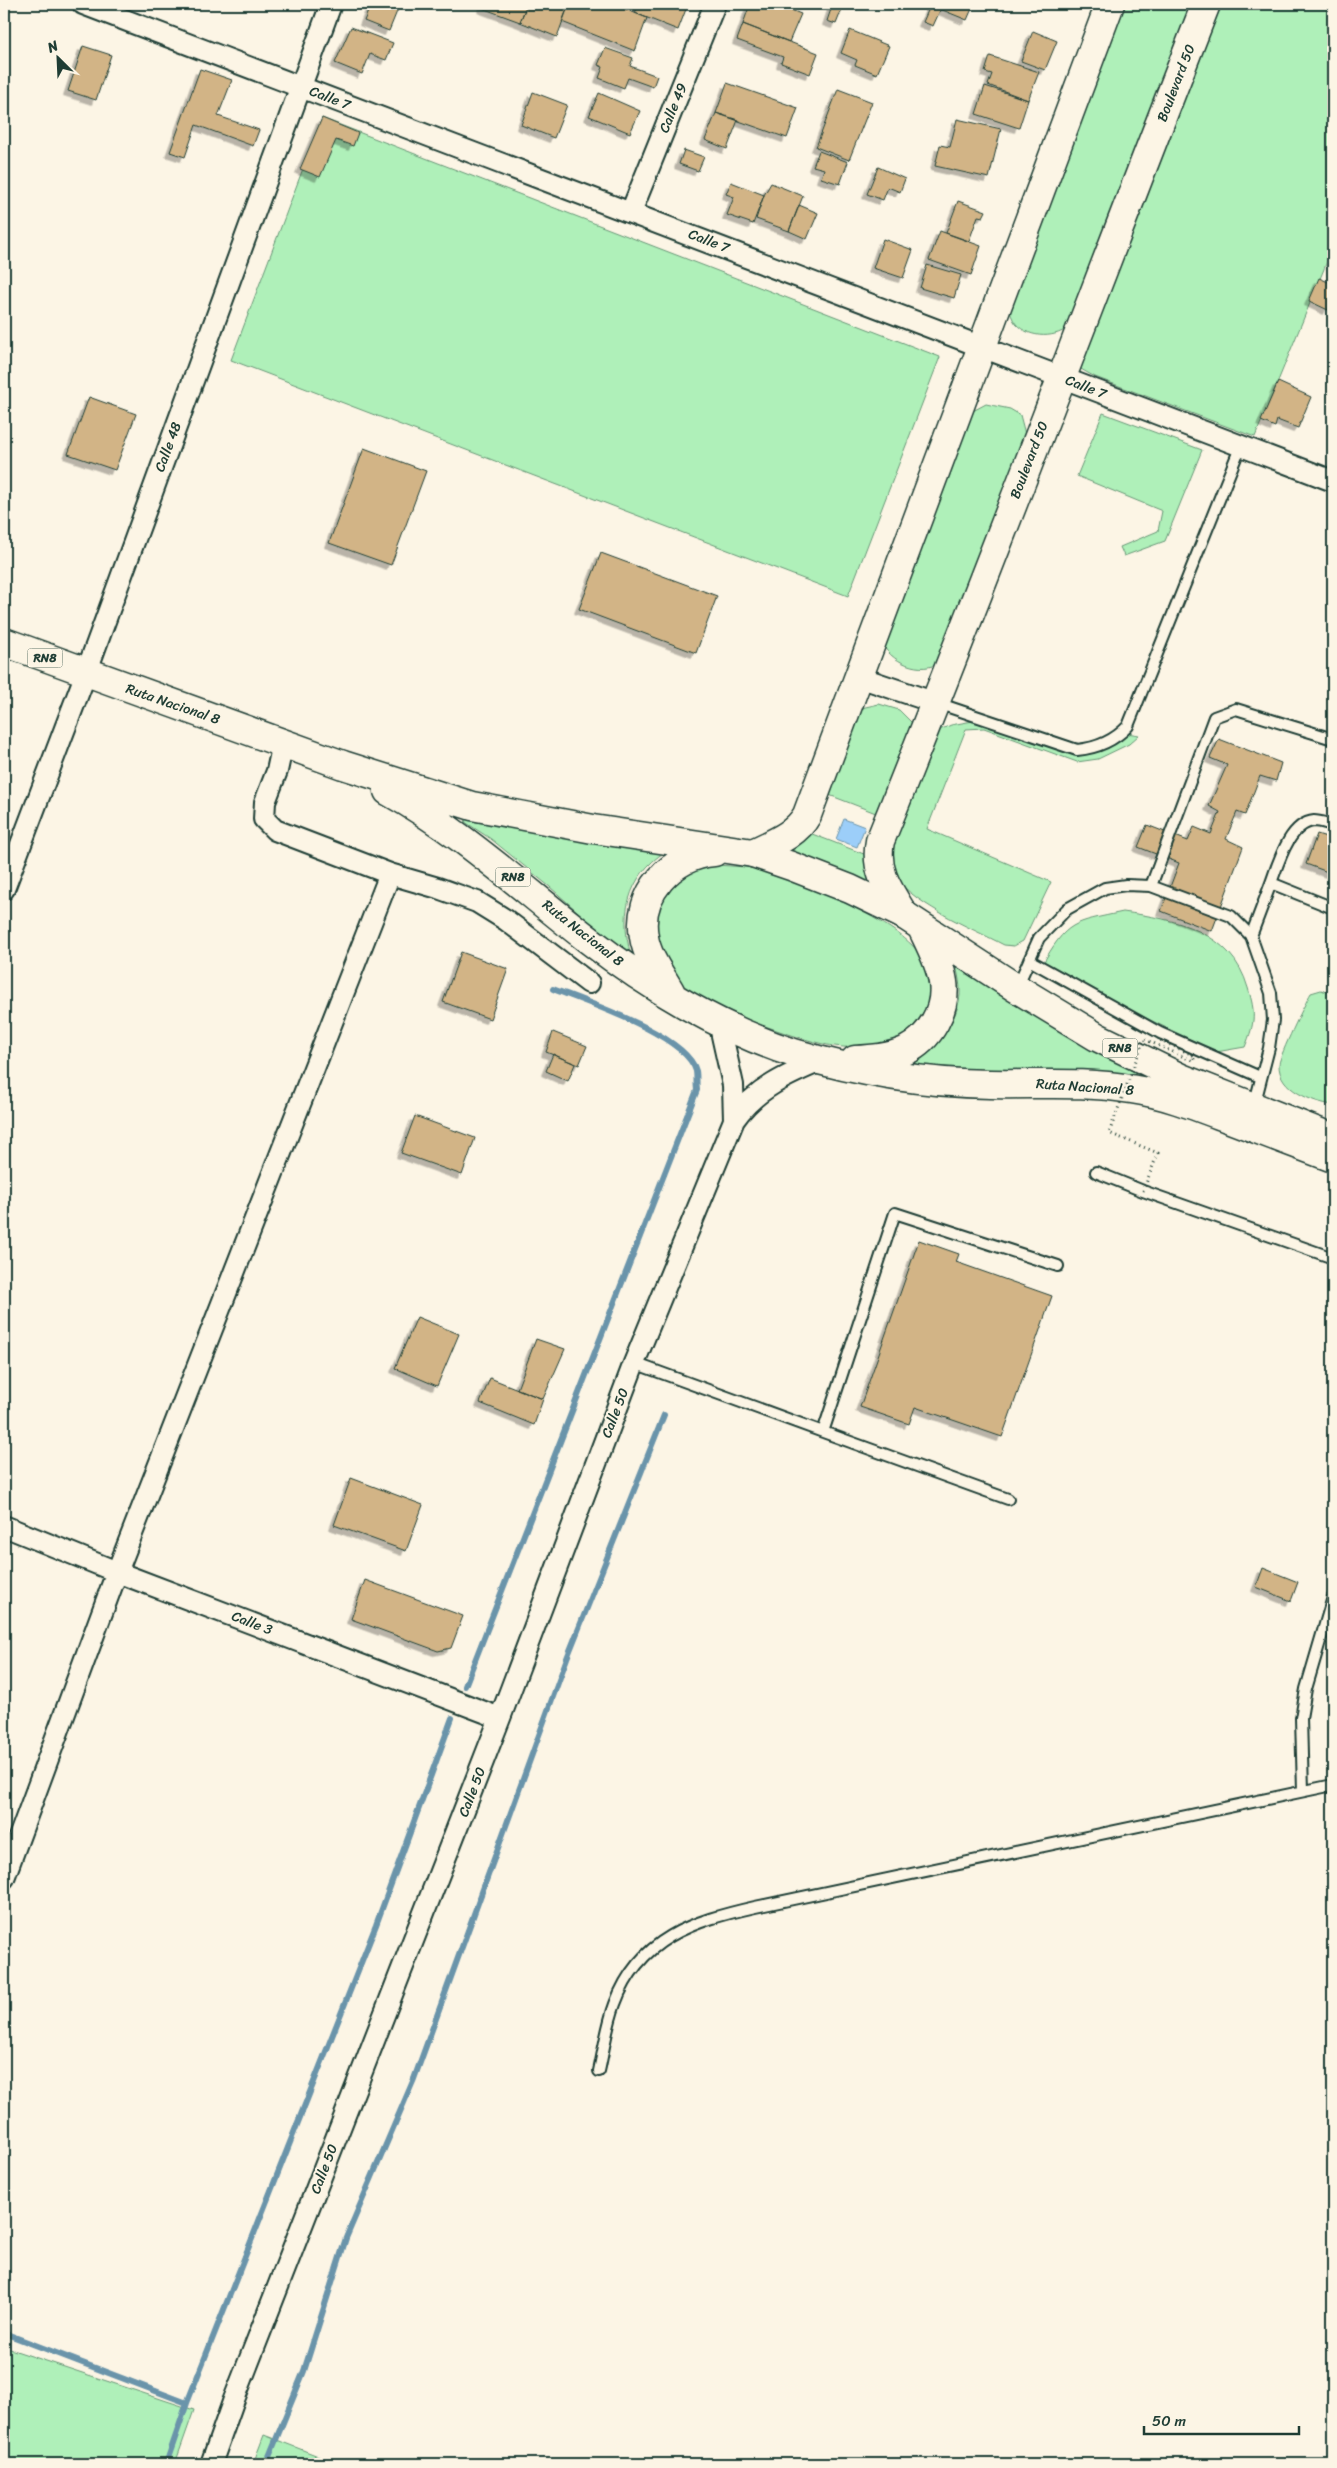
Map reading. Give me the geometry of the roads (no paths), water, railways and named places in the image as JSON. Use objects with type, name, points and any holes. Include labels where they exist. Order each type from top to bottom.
[{"type":"main road","points":[[740,852],[780,840],[801,826],[983,346],[1108,4]]},
{"type":"main road","name":"Boulevard 50","points":[[913,921],[883,880],[877,854],[880,841],[936,703],[1206,4]]},
{"type":"main road","name":"Ruta Nacional 8","points":[[4,642],[344,765],[472,806],[510,815],[740,852],[850,888],[913,921],[1016,988],[1097,1037],[1181,1078],[1333,1138]]},
{"type":"main road","name":"Ruta Nacional 8","points":[[344,765],[405,800],[454,833],[590,941],[675,1000],[718,1022],[792,1052],[884,1074],[949,1082],[1084,1084],[1130,1088],[1172,1098],[1333,1158]]},
{"type":"main road","name":"Ruta Nacional 8","points":[[675,1000],[651,958],[644,939],[642,921],[647,902],[655,885],[666,872],[683,860],[701,853],[740,852]]},
{"type":"main road","name":"Ruta Nacional 8","points":[[825,1060],[888,1057],[906,1050],[936,1022],[943,1003],[943,982],[937,961],[913,921]]},
{"type":"street","name":"Calle 7","points":[[83,4],[1333,480]]},
{"type":"street","name":"Calle 48","points":[[4,889],[86,673],[299,87],[331,4]]},
{"type":"street","name":"Calle 49","points":[[631,212],[715,4]]},
{"type":"street","points":[[859,677],[936,703]]},
{"type":"street","points":[[283,743],[277,771],[264,802],[264,819],[276,830],[390,874],[477,902],[506,920],[589,983]]},
{"type":"street","points":[[4,1878],[117,1572],[390,874]]},
{"type":"street","name":"Calle 50","points":[[718,1022],[733,1085],[734,1120]]},
{"type":"street","name":"Calle 50","points":[[211,2464],[233,2402],[500,1718],[634,1363],[734,1120],[744,1105],[756,1095],[801,1069],[825,1060]]},
{"type":"street","name":"Calle 3","points":[[4,1526],[117,1572],[500,1718]]},
{"type":"lane","points":[[936,703],[1077,750],[1098,747],[1123,732],[1128,726],[1240,445]]},
{"type":"lane","points":[[1151,886],[1214,717],[1236,708],[1333,739]]},
{"type":"lane","points":[[1251,936],[1280,859],[1297,829],[1313,821],[1333,825]]},
{"type":"lane","points":[[1272,883],[1333,908]]},
{"type":"lane","points":[[1016,988],[1039,938],[1067,909],[1105,888],[1126,885],[1151,886],[1231,916],[1251,936],[1271,993],[1273,1020],[1269,1048],[1254,1107]]},
{"type":"lane","points":[[1029,960],[1160,1033],[1260,1078]]},
{"type":"lane","points":[[1096,1172],[1143,1191],[1333,1258]]},
{"type":"lane","points":[[823,1432],[895,1213],[1058,1266]]},
{"type":"lane","points":[[634,1363],[1008,1499]]},
{"type":"lane","points":[[1303,1791],[1301,1718],[1306,1689],[1333,1597]]},
{"type":"lane","points":[[599,2071],[615,2003],[629,1978],[653,1947],[667,1936],[686,1926],[755,1906],[1333,1785]]},
{"type":"water","points":[[844,819],[865,827],[857,847],[836,839]]},
{"type":"waterway","points":[[465,1686],[697,1090],[696,1071],[688,1058],[674,1045],[633,1021],[553,989]]},
{"type":"waterway","points":[[266,2464],[304,2371],[346,2238],[414,2079],[567,1658],[664,1415]]},
{"type":"waterway","points":[[166,2464],[187,2403],[376,1925],[452,1718]]},
{"type":"waterway","points":[[4,2333],[187,2403]]}]
